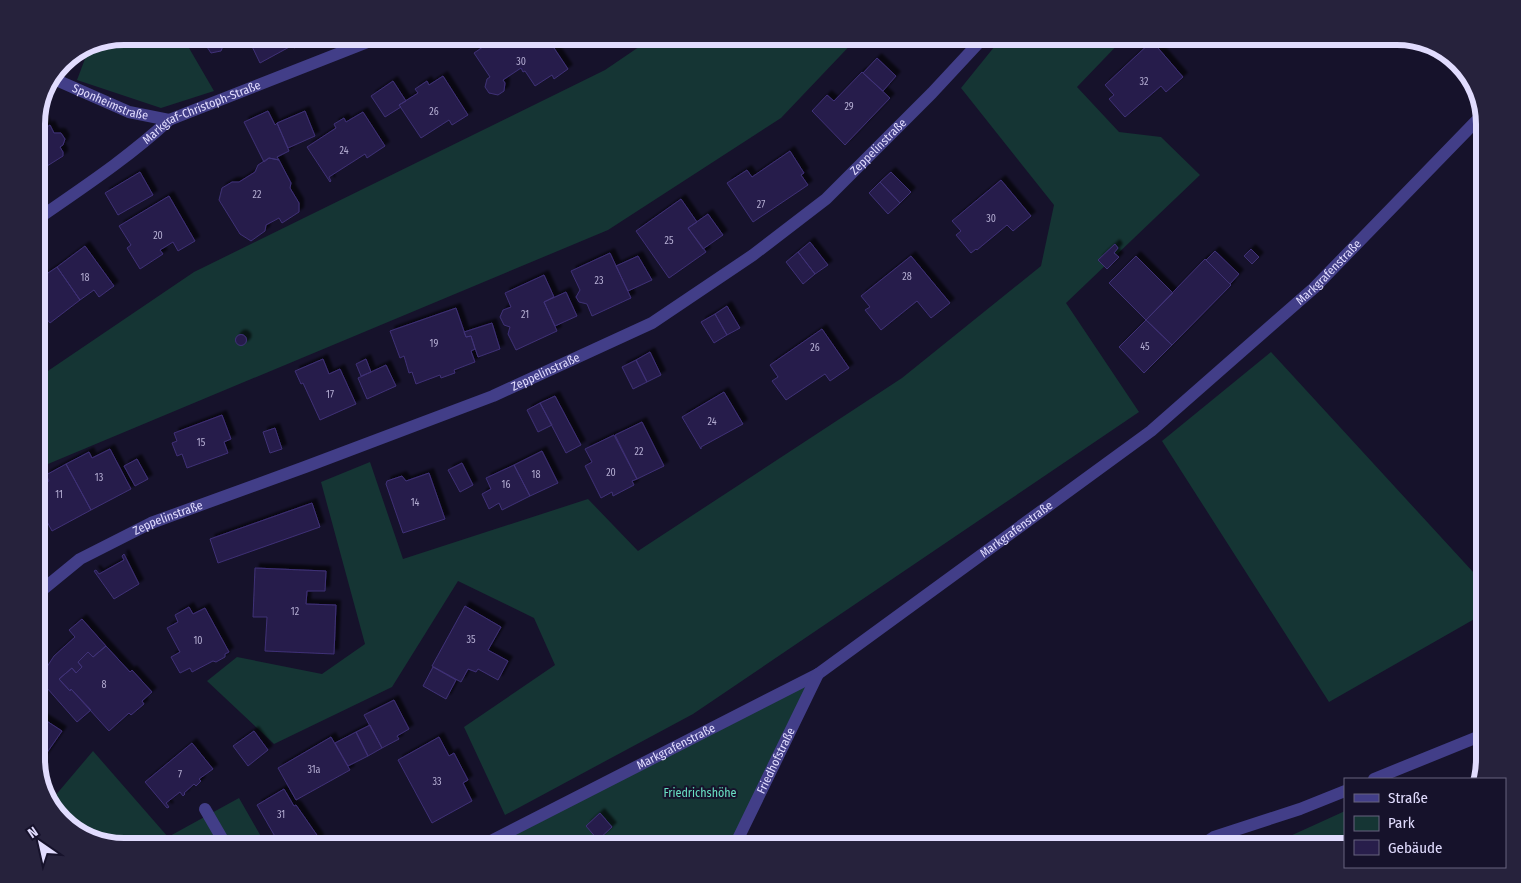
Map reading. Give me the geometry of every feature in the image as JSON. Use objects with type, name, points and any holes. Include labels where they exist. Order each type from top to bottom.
[{"type":"street","name":"Markgraf-Christoph-Straße","points":[[45,214],[145,142],[169,120],[360,45]]},
{"type":"street","name":"Zeppelinstraße","points":[[45,588],[80,559],[151,523],[494,396],[652,323],[753,255],[826,199],[932,93],[977,45]]},
{"type":"street","name":"Sponheimstraße","points":[[58,81],[129,112],[169,120]]},
{"type":"street","name":"Markgrafenstraße","points":[[497,838],[818,674],[1152,431],[1314,288],[1476,121]]},
{"type":"street","name":"Friedhofstraße","points":[[738,838],[818,674]]},
{"type":"street","points":[[1376,778],[1476,738]]},
{"type":"street","points":[[1212,838],[1300,809],[1344,791]]},
{"type":"street","points":[[205,809],[222,838]]},
{"type":"green space","points":[[124,45],[187,45],[214,91],[161,108],[77,80],[86,55],[99,49]]},
{"type":"green space","points":[[642,45],[850,45],[781,118],[608,230],[45,465],[45,373],[194,272],[605,70]]},
{"type":"green space","points":[[996,45],[1117,45],[1077,87],[1119,132],[1161,137],[1200,175],[1066,303],[1139,412],[693,714],[505,815],[464,727],[555,665],[534,618],[458,581],[392,687],[274,744],[207,681],[237,657],[322,674],[365,644],[321,482],[370,462],[403,559],[588,499],[638,551],[902,378],[1041,266],[1054,205],[961,88]]},
{"type":"green space","points":[[1271,352],[1476,575],[1476,618],[1329,702],[1162,441]]},
{"type":"green space","name":"Friedrichshöhe","points":[[818,674],[738,838],[497,838]]},
{"type":"green space","points":[[93,751],[168,837],[239,798],[262,838],[114,837],[94,832],[76,822],[61,807],[55,796]]},
{"type":"green space","points":[[1344,811],[1344,838],[1286,838]]},
{"type":"building","points":[[206,45],[223,45],[221,51],[211,53]]},
{"type":"building","points":[[251,45],[293,45],[260,63]]},
{"type":"building","points":[[486,45],[552,45],[568,69],[554,79],[552,75],[535,86],[521,68],[503,80],[505,83],[504,91],[498,95],[489,93],[485,87],[487,79],[490,77],[474,53]]},
{"type":"building","points":[[1148,45],[1155,45],[1183,77],[1166,92],[1161,86],[1125,117],[1109,99],[1114,95],[1105,85]]},
{"type":"building","points":[[877,58],[896,76],[883,91],[863,73]]},
{"type":"building","points":[[862,72],[890,98],[845,145],[812,111],[827,95],[834,101]]},
{"type":"building","points":[[443,76],[468,115],[452,125],[449,120],[421,138],[399,105],[418,93],[415,89],[427,81],[429,85]]},
{"type":"building","points":[[393,81],[406,101],[399,105],[401,107],[385,117],[371,96]]},
{"type":"building","points":[[268,111],[275,125],[277,123],[289,151],[277,157],[279,160],[269,158],[264,162],[244,122]]},
{"type":"building","points":[[305,111],[315,136],[288,148],[277,123]]},
{"type":"building","points":[[363,112],[385,146],[367,158],[365,154],[329,177],[330,182],[307,147],[336,128],[334,124],[344,118],[346,122]]},
{"type":"building","points":[[45,124],[47,127],[50,125],[54,133],[61,133],[65,139],[60,147],[63,156],[45,167]]},
{"type":"building","points":[[790,151],[804,173],[801,175],[808,185],[753,222],[727,183],[747,170],[752,177]]},
{"type":"building","points":[[269,158],[279,160],[291,183],[290,188],[299,203],[299,212],[282,223],[279,218],[266,225],[265,231],[251,241],[240,234],[219,200],[222,188],[232,182],[239,182],[255,172],[258,165]]},
{"type":"building","points":[[140,172],[153,195],[118,215],[105,193]]},
{"type":"building","points":[[891,172],[911,192],[900,203],[880,182]]},
{"type":"building","points":[[1001,180],[1031,216],[1013,231],[1007,225],[971,253],[956,235],[961,231],[952,221]]},
{"type":"building","points":[[880,182],[900,203],[888,214],[869,193]]},
{"type":"building","points":[[169,196],[195,241],[178,251],[173,242],[160,250],[163,254],[140,269],[127,248],[131,245],[119,226]]},
{"type":"building","points":[[681,199],[697,222],[688,228],[706,252],[669,278],[636,231]]},
{"type":"building","points":[[708,214],[723,235],[703,249],[688,228]]},
{"type":"building","points":[[810,242],[828,265],[815,274],[798,252]]},
{"type":"building","points":[[1115,244],[1118,248],[1114,253],[1119,257],[1107,269],[1098,260]]},
{"type":"building","points":[[85,246],[114,286],[99,297],[94,290],[80,300],[57,267]]},
{"type":"building","points":[[1251,249],[1259,257],[1252,264],[1244,256]]},
{"type":"building","points":[[1215,251],[1239,274],[1230,284],[1206,260]]},
{"type":"building","points":[[798,252],[815,274],[803,284],[786,262]]},
{"type":"building","points":[[610,253],[631,298],[592,316],[587,304],[579,302],[576,297],[580,290],[571,271]]},
{"type":"building","points":[[638,256],[652,280],[628,291],[616,266]]},
{"type":"building","points":[[911,256],[950,303],[931,318],[917,301],[881,330],[865,310],[870,307],[861,296]]},
{"type":"building","points":[[1136,256],[1173,293],[1146,320],[1109,283]]},
{"type":"building","points":[[1205,259],[1231,285],[1172,345],[1146,320]]},
{"type":"building","points":[[57,267],[80,300],[50,323],[45,317],[45,275]]},
{"type":"building","points":[[544,275],[554,297],[544,302],[557,331],[516,350],[508,334],[510,327],[504,325],[500,317],[503,310],[511,307],[505,293]]},
{"type":"building","points":[[566,292],[577,316],[555,326],[544,302]]},
{"type":"building","points":[[727,306],[740,328],[727,335],[715,314]]},
{"type":"building","points":[[456,308],[466,337],[471,336],[475,349],[471,351],[475,362],[454,370],[455,373],[441,378],[440,375],[416,384],[412,372],[409,373],[404,356],[400,358],[390,331]]},
{"type":"building","points":[[715,314],[727,335],[714,343],[701,322]]},
{"type":"building","points":[[1146,320],[1172,345],[1144,373],[1119,347]]},
{"type":"building","points":[[492,323],[500,349],[478,357],[471,336],[466,337],[464,332]]},
{"type":"building","points":[[822,329],[849,368],[830,381],[825,374],[786,400],[772,381],[778,377],[770,365]]},
{"type":"building","points":[[239,335],[243,335],[246,340],[245,344],[239,345],[236,342],[236,338]]},
{"type":"building","points":[[650,352],[661,375],[647,382],[636,360]]},
{"type":"building","points":[[323,359],[329,374],[340,369],[356,404],[320,420],[303,383],[301,384],[295,371]]},
{"type":"building","points":[[366,359],[371,372],[361,376],[356,364]]},
{"type":"building","points":[[636,360],[647,382],[633,389],[622,367]]},
{"type":"building","points":[[386,365],[396,386],[367,399],[358,378]]},
{"type":"building","points":[[724,392],[743,424],[701,447],[701,449],[682,417]]},
{"type":"building","points":[[555,396],[581,445],[566,453],[540,403]]},
{"type":"building","points":[[540,403],[552,425],[538,432],[527,410]]},
{"type":"building","points":[[222,415],[231,439],[224,442],[228,453],[187,468],[182,454],[177,456],[172,443],[177,441],[174,433]]},
{"type":"building","points":[[642,422],[664,466],[637,479],[615,435]]},
{"type":"building","points":[[275,428],[282,449],[270,453],[263,432]]},
{"type":"building","points":[[614,435],[637,479],[632,481],[634,485],[613,496],[612,492],[601,498],[585,466],[592,462],[585,449]]},
{"type":"building","points":[[110,449],[131,489],[91,510],[66,464],[89,452],[92,458]]},
{"type":"building","points":[[542,451],[558,483],[530,496],[514,465]]},
{"type":"building","points":[[137,459],[148,479],[135,486],[124,466]]},
{"type":"building","points":[[462,463],[473,485],[460,492],[448,470]]},
{"type":"building","points":[[66,464],[91,510],[52,531],[45,518],[45,483],[49,481],[46,475]]},
{"type":"building","points":[[514,465],[530,496],[502,510],[499,503],[489,509],[482,494],[491,489],[486,478]]},
{"type":"building","points":[[429,473],[445,519],[403,533],[386,484],[387,481],[402,476],[406,481]]},
{"type":"building","points":[[312,503],[320,527],[218,563],[210,539]]},
{"type":"building","points":[[124,554],[139,584],[114,599],[94,571],[96,570],[99,574],[124,560],[122,556]]},
{"type":"building","points":[[255,568],[326,571],[325,591],[307,591],[306,604],[336,605],[334,654],[265,651],[267,617],[253,617]]},
{"type":"building","points":[[465,606],[501,627],[488,650],[508,661],[498,680],[478,669],[476,672],[468,669],[461,682],[432,666]]},
{"type":"building","points":[[189,607],[193,614],[205,608],[229,652],[225,654],[225,657],[216,662],[213,661],[192,672],[190,668],[180,673],[171,657],[180,652],[167,628],[178,622],[175,615]]},
{"type":"building","points":[[82,619],[106,646],[93,657],[88,652],[78,662],[82,667],[76,673],[72,668],[59,679],[91,710],[77,722],[45,686],[45,670],[54,656],[75,637],[69,630]]},
{"type":"building","points":[[106,646],[152,692],[142,701],[144,704],[131,715],[129,713],[109,731],[71,689],[70,691],[59,679],[72,668],[76,673],[82,667],[78,662],[88,652],[93,657]]},
{"type":"building","points":[[433,667],[456,680],[446,699],[423,686]]},
{"type":"building","points":[[394,700],[409,729],[397,736],[399,739],[382,748],[364,715]]},
{"type":"building","points":[[45,720],[62,731],[45,755]]},
{"type":"building","points":[[370,725],[382,748],[368,756],[356,732]]},
{"type":"building","points":[[254,731],[268,750],[248,766],[233,746]]},
{"type":"building","points":[[356,732],[368,756],[348,766],[335,743]]},
{"type":"building","points":[[331,737],[350,770],[296,800],[278,768]]},
{"type":"building","points":[[439,737],[449,756],[454,753],[468,780],[463,783],[472,801],[432,823],[398,760]]},
{"type":"building","points":[[192,743],[213,769],[199,779],[201,781],[196,786],[194,784],[183,796],[180,792],[166,803],[169,807],[167,808],[145,782]]},
{"type":"building","points":[[284,789],[294,806],[296,805],[319,838],[276,838],[257,805]]},
{"type":"building","points":[[600,813],[612,827],[600,838],[596,838],[586,826]]}]
